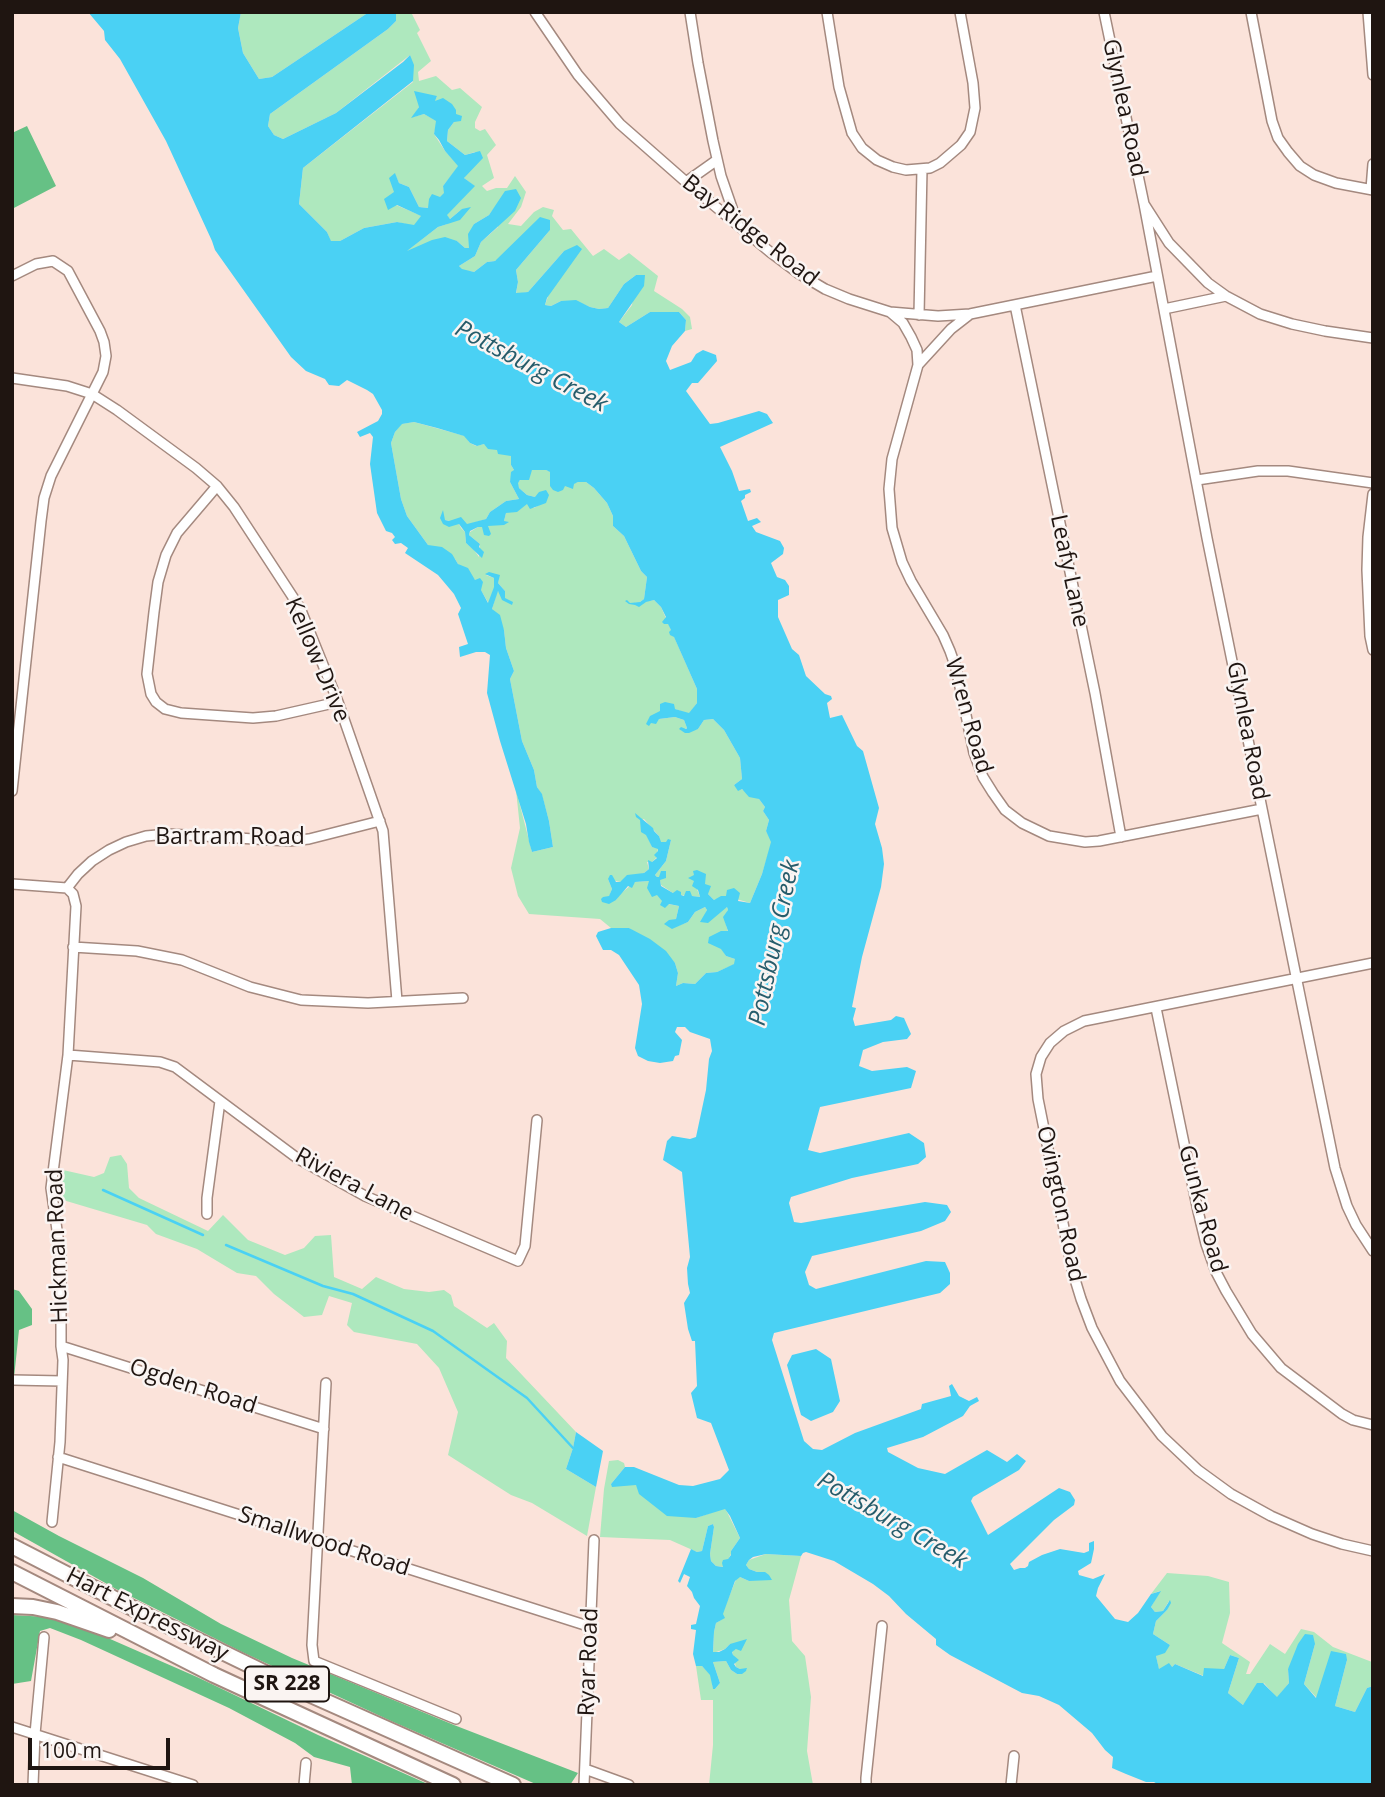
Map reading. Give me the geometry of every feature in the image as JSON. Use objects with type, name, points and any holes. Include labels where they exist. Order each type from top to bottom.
[{"type":"highway","points":[[12,1538],[65,1573]]},
{"type":"highway","name":"Hart Expressway","points":[[12,1546],[311,1695],[513,1785]]},
{"type":"highway","name":"Hart Expressway","points":[[12,1572],[170,1653],[453,1785]]},
{"type":"highway","points":[[12,1606],[57,1612],[170,1653]]},
{"type":"street","name":"Bay Ridge Road","points":[[535,12],[578,75],[620,124],[738,225],[798,273],[825,289],[890,312],[938,316],[971,314],[1157,276]]},
{"type":"street","points":[[690,12],[721,176],[738,225]]},
{"type":"street","points":[[827,12],[839,87],[852,133],[862,148],[877,160],[906,170],[930,168],[940,163],[961,145],[970,132],[975,108],[973,83],[960,12]]},
{"type":"street","name":"Glynlea Road","points":[[1104,12],[1335,1168],[1347,1206],[1373,1251]]},
{"type":"street","points":[[1251,12],[1272,121],[1278,138],[1288,152],[1300,166],[1314,176],[1372,190],[1373,164]]},
{"type":"street","points":[[1368,12],[1373,75]]},
{"type":"street","points":[[686,182],[718,160]]},
{"type":"street","points":[[919,315],[922,169]]},
{"type":"street","name":"Glynlea Road","points":[[1143,204],[1177,251],[1200,275],[1226,296],[1260,314],[1292,324],[1373,338]]},
{"type":"street","points":[[12,276],[36,264],[52,261],[68,271],[100,331],[106,356],[103,372],[51,476],[44,498],[12,791]]},
{"type":"street","points":[[1164,309],[1226,296]]},
{"type":"street","name":"Leafy Lane","points":[[1015,305],[1095,692],[1121,836]]},
{"type":"street","points":[[890,312],[903,323],[911,337],[918,365]]},
{"type":"street","name":"Wren Road","points":[[971,314],[951,329],[918,365],[892,458],[889,489],[892,528],[902,562],[950,651],[974,753],[983,778],[1005,810],[1022,823],[1049,836],[1085,842],[1262,809]]},
{"type":"street","name":"Kellow Drive","points":[[12,378],[67,386],[92,394],[196,468],[217,486],[234,507],[299,608],[338,702],[380,821],[397,1001]]},
{"type":"street","points":[[1197,480],[1258,471],[1288,471],[1373,483]]},
{"type":"street","points":[[217,486],[177,533],[166,555],[153,612],[148,674],[151,694],[165,709],[181,713],[253,718],[276,716],[338,702]]},
{"type":"street","points":[[1373,494],[1367,570],[1373,650]]},
{"type":"street","name":"Bartram Road","points":[[67,888],[92,861],[109,850],[146,836],[167,834],[289,841],[309,839],[380,821]]},
{"type":"street","points":[[12,884],[67,888]]},
{"type":"street","name":"Hickman Road","points":[[52,1522],[63,1360],[61,1258],[51,1188],[68,1055],[76,906],[73,894],[67,888]]},
{"type":"street","points":[[73,947],[137,951],[182,960],[250,987],[301,1000],[368,1003],[463,998]]},
{"type":"street","name":"Ovington Road","points":[[1373,963],[1084,1021],[1064,1031],[1050,1043],[1041,1057],[1036,1074],[1038,1099],[1073,1273],[1092,1328],[1120,1381],[1162,1436],[1198,1470],[1231,1494],[1312,1534],[1373,1551]]},
{"type":"street","name":"Gunka Road","points":[[1156,1008],[1200,1222],[1216,1272],[1252,1334],[1281,1368],[1342,1414],[1373,1425]]},
{"type":"street","name":"Riviera Lane","points":[[68,1055],[160,1062],[175,1067],[297,1158],[365,1196],[518,1261],[525,1247],[537,1120]]},
{"type":"street","points":[[207,1214],[220,1101]]},
{"type":"street","name":"Ogden Road","points":[[61,1346],[324,1429]]},
{"type":"street","points":[[12,1380],[62,1381]]},
{"type":"street","points":[[326,1383],[312,1645],[314,1661],[456,1719]]},
{"type":"street","name":"Smallwood Road","points":[[58,1457],[591,1627]]},
{"type":"street","name":"Ryar Road","points":[[584,1785],[594,1540]]},
{"type":"street","points":[[866,1785],[882,1626]]},
{"type":"street","points":[[33,1785],[44,1637]]},
{"type":"street","points":[[12,1727],[193,1785]]},
{"type":"street","points":[[1011,1785],[1014,1756]]},
{"type":"street","points":[[304,1785],[306,1763]]},
{"type":"street","points":[[585,1769],[629,1785]]},
{"type":"green space","points":[[241,12],[369,12],[272,77],[259,79],[243,53],[238,28]]},
{"type":"green space","points":[[396,12],[411,12],[420,30],[417,33],[431,61],[418,72],[419,81],[436,76],[452,90],[460,88],[482,107],[475,128],[480,131],[485,129],[496,145],[487,155],[494,178],[482,186],[487,191],[507,188],[515,176],[526,192],[521,207],[508,224],[521,226],[543,207],[554,210],[552,216],[563,230],[571,229],[593,256],[604,249],[619,260],[629,253],[658,276],[654,291],[690,317],[692,329],[685,331],[686,320],[679,312],[650,312],[626,327],[619,322],[632,305],[636,275],[624,284],[608,308],[599,309],[576,301],[545,305],[564,251],[528,292],[516,294],[516,270],[550,230],[495,261],[487,262],[474,272],[462,270],[459,266],[475,256],[481,242],[498,227],[495,207],[489,215],[474,224],[469,248],[457,241],[404,253],[438,227],[447,224],[462,209],[450,219],[446,215],[474,186],[464,178],[475,152],[465,155],[447,141],[448,130],[456,114],[439,101],[434,102],[437,96],[419,107],[413,117],[424,114],[437,121],[434,134],[459,166],[443,186],[445,193],[428,208],[419,207],[409,187],[399,183],[395,174],[396,205],[422,216],[414,226],[397,222],[364,228],[340,241],[331,242],[327,232],[299,204],[303,168],[413,82],[410,55],[336,113],[283,139],[274,135],[268,126],[270,114],[388,29],[396,21]]},
{"type":"green space","points":[[27,126],[56,186],[12,209],[12,133]]},
{"type":"green space","points":[[414,422],[465,436],[476,446],[484,444],[511,455],[514,470],[510,482],[519,499],[506,501],[490,512],[486,519],[467,525],[445,520],[443,524],[459,524],[465,532],[466,543],[479,557],[480,544],[469,535],[470,532],[478,527],[504,521],[506,513],[527,503],[534,508],[539,505],[535,497],[527,495],[517,483],[532,470],[551,472],[565,486],[586,482],[607,503],[613,516],[613,526],[624,536],[641,571],[647,577],[644,599],[629,604],[654,600],[661,607],[697,689],[697,703],[689,714],[675,709],[661,711],[651,723],[675,717],[684,720],[687,728],[681,731],[698,729],[704,720],[713,719],[724,730],[740,758],[742,779],[734,785],[759,799],[765,807],[763,811],[769,820],[766,831],[772,842],[750,903],[726,896],[714,900],[705,885],[694,875],[700,897],[680,895],[661,885],[659,877],[655,875],[666,861],[671,840],[660,842],[659,836],[644,819],[640,820],[652,847],[658,848],[657,857],[652,862],[647,862],[649,869],[644,873],[620,882],[608,879],[612,889],[609,897],[603,897],[616,900],[635,882],[649,881],[663,902],[661,905],[679,906],[676,919],[673,920],[675,927],[688,922],[695,912],[705,907],[707,910],[704,917],[727,907],[725,921],[728,932],[722,949],[726,956],[735,959],[735,964],[717,972],[706,973],[695,984],[683,983],[676,986],[678,973],[675,963],[629,928],[611,928],[600,919],[529,914],[518,896],[511,868],[520,828],[516,790],[532,852],[553,847],[542,795],[522,741],[510,679],[514,671],[506,648],[504,630],[492,609],[497,592],[505,598],[505,591],[498,583],[499,575],[486,575],[494,578],[489,604],[475,580],[455,559],[428,545],[407,516],[401,499],[391,443],[401,424]]},
{"type":"green space","points":[[121,1155],[127,1164],[129,1188],[139,1198],[208,1231],[223,1215],[248,1240],[285,1255],[304,1248],[315,1236],[331,1235],[334,1277],[362,1289],[376,1277],[404,1289],[429,1292],[444,1290],[451,1295],[454,1306],[487,1328],[494,1323],[507,1341],[506,1358],[576,1432],[566,1469],[596,1487],[587,1536],[532,1503],[511,1495],[448,1455],[458,1412],[439,1368],[417,1344],[354,1332],[347,1325],[352,1303],[329,1296],[322,1315],[304,1317],[256,1276],[237,1273],[197,1249],[156,1234],[147,1225],[63,1200],[63,1170],[94,1177],[104,1173],[110,1157]]},
{"type":"green space","points":[[12,1289],[19,1291],[32,1309],[32,1325],[19,1330],[12,1397]]},
{"type":"green space","points":[[618,1460],[624,1463],[625,1467],[611,1484],[636,1485],[696,1518],[725,1508],[740,1538],[724,1567],[716,1566],[711,1561],[713,1524],[708,1526],[702,1551],[697,1552],[670,1540],[600,1537],[609,1461]]},
{"type":"green space","points":[[12,1510],[143,1578],[221,1624],[292,1658],[578,1773],[570,1785],[538,1785],[242,1652],[116,1589],[16,1533],[12,1530]]},
{"type":"green space","points":[[766,1554],[801,1556],[789,1600],[792,1641],[805,1656],[811,1697],[807,1751],[813,1785],[709,1785],[713,1745],[713,1700],[701,1700],[696,1666],[702,1666],[711,1675],[713,1689],[720,1683],[713,1662],[726,1661],[737,1674],[747,1669],[736,1667],[732,1651],[736,1649],[730,1644],[713,1653],[714,1632],[716,1623],[724,1618],[722,1614],[737,1577],[749,1581],[765,1572],[757,1572],[746,1565],[749,1560]]},
{"type":"green space","points":[[1167,1573],[1208,1576],[1229,1582],[1230,1613],[1222,1643],[1250,1662],[1246,1674],[1250,1674],[1270,1644],[1285,1654],[1301,1629],[1314,1632],[1333,1647],[1372,1662],[1373,1686],[1367,1688],[1355,1712],[1335,1706],[1347,1660],[1317,1698],[1304,1684],[1315,1644],[1288,1669],[1289,1683],[1277,1698],[1264,1683],[1243,1705],[1228,1693],[1239,1658],[1230,1655],[1224,1669],[1212,1669],[1204,1676],[1175,1664],[1159,1670],[1156,1656],[1170,1645],[1153,1634],[1156,1621],[1167,1610],[1169,1601],[1163,1611],[1155,1612],[1151,1607],[1160,1591],[1151,1594]]},
{"type":"green space","points":[[12,1615],[48,1617],[85,1628],[430,1785],[352,1785],[350,1767],[314,1757],[295,1743],[229,1708],[50,1628],[40,1631],[31,1681],[12,1684]]},
{"type":"water","name":"Pottsburg Creek","points":[[88,12],[241,12],[238,28],[243,53],[259,79],[272,77],[369,12],[396,12],[396,21],[388,29],[270,114],[268,126],[274,135],[283,139],[336,113],[410,55],[414,65],[413,81],[303,168],[299,204],[327,232],[331,241],[340,241],[364,228],[397,222],[414,225],[421,216],[397,205],[388,210],[384,199],[394,192],[389,178],[395,173],[399,183],[409,187],[419,207],[428,208],[432,194],[440,197],[444,193],[443,186],[458,166],[434,134],[436,121],[424,114],[411,118],[419,107],[414,91],[437,96],[435,101],[443,98],[452,104],[456,114],[462,116],[461,121],[454,122],[448,130],[447,141],[465,155],[480,151],[483,158],[464,178],[475,186],[447,215],[450,219],[462,209],[471,207],[460,220],[438,227],[407,251],[445,237],[469,248],[468,234],[474,224],[489,215],[505,191],[516,189],[521,198],[515,211],[481,242],[475,256],[459,266],[462,269],[474,272],[487,262],[495,261],[540,217],[550,220],[550,230],[516,270],[516,293],[528,292],[564,251],[577,245],[582,249],[547,298],[545,305],[576,300],[590,307],[608,308],[624,284],[636,275],[645,275],[644,286],[619,322],[626,327],[650,312],[679,312],[686,320],[685,331],[672,346],[666,361],[670,370],[691,362],[696,354],[703,350],[716,355],[717,361],[698,383],[692,383],[686,391],[710,424],[759,411],[767,414],[773,423],[720,447],[739,491],[750,489],[751,492],[741,501],[748,521],[757,518],[761,522],[752,526],[756,532],[780,541],[784,548],[783,554],[771,563],[777,577],[785,580],[789,586],[789,595],[778,600],[778,617],[792,649],[799,655],[806,676],[825,694],[831,696],[832,699],[827,703],[830,718],[842,715],[857,746],[863,751],[879,808],[875,824],[884,864],[852,1007],[856,1008],[853,1019],[855,1026],[891,1020],[896,1016],[904,1018],[911,1034],[907,1039],[883,1042],[863,1050],[859,1066],[872,1071],[907,1067],[916,1071],[911,1088],[820,1107],[808,1150],[820,1153],[909,1133],[924,1143],[926,1157],[918,1164],[852,1178],[791,1197],[789,1203],[794,1222],[801,1223],[925,1202],[947,1205],[951,1212],[945,1221],[921,1231],[812,1256],[805,1272],[809,1285],[816,1289],[926,1261],[945,1262],[950,1273],[950,1284],[940,1293],[774,1333],[772,1340],[804,1441],[813,1449],[822,1450],[855,1433],[921,1409],[922,1404],[951,1396],[949,1386],[952,1384],[959,1396],[969,1401],[977,1397],[979,1401],[970,1406],[963,1416],[923,1437],[887,1448],[888,1452],[918,1468],[945,1474],[987,1450],[1007,1462],[1017,1454],[1026,1461],[1019,1470],[973,1497],[971,1501],[988,1535],[1059,1488],[1070,1492],[1075,1500],[1074,1505],[1054,1520],[1010,1564],[1014,1570],[1025,1568],[1029,1562],[1060,1549],[1084,1553],[1089,1551],[1089,1543],[1094,1541],[1091,1563],[1078,1571],[1079,1575],[1093,1579],[1105,1574],[1096,1596],[1115,1619],[1128,1622],[1151,1594],[1161,1591],[1151,1607],[1155,1612],[1163,1611],[1170,1600],[1167,1610],[1156,1621],[1153,1634],[1170,1645],[1165,1653],[1156,1656],[1159,1669],[1169,1663],[1172,1667],[1175,1664],[1203,1676],[1204,1668],[1224,1669],[1230,1655],[1239,1658],[1228,1693],[1243,1705],[1257,1683],[1263,1683],[1277,1697],[1289,1683],[1288,1669],[1305,1634],[1313,1635],[1315,1644],[1304,1684],[1316,1698],[1331,1651],[1346,1654],[1347,1660],[1335,1706],[1355,1712],[1367,1688],[1373,1686],[1373,1785],[1159,1785],[1126,1774],[1112,1768],[1113,1757],[1092,1733],[1059,1705],[1039,1696],[1022,1693],[950,1655],[936,1645],[936,1639],[873,1584],[834,1561],[806,1552],[801,1556],[766,1554],[753,1557],[746,1565],[749,1569],[765,1572],[772,1580],[749,1581],[740,1577],[735,1581],[723,1614],[725,1618],[716,1623],[713,1652],[719,1652],[730,1644],[747,1639],[741,1651],[736,1649],[732,1652],[739,1660],[734,1664],[736,1667],[747,1668],[746,1671],[737,1674],[726,1661],[713,1662],[720,1683],[713,1689],[710,1675],[702,1666],[696,1666],[693,1654],[696,1630],[691,1629],[691,1625],[696,1624],[700,1606],[687,1586],[690,1577],[684,1574],[680,1583],[678,1581],[691,1549],[702,1551],[708,1526],[713,1524],[711,1561],[716,1566],[723,1567],[723,1560],[728,1559],[740,1538],[730,1516],[725,1509],[696,1518],[667,1516],[639,1494],[636,1485],[612,1487],[611,1484],[625,1467],[634,1467],[679,1485],[693,1486],[720,1479],[729,1470],[711,1423],[697,1418],[691,1393],[697,1386],[695,1341],[692,1341],[688,1329],[684,1303],[690,1293],[687,1268],[690,1257],[682,1172],[663,1160],[667,1141],[672,1136],[690,1139],[696,1137],[712,1051],[710,1039],[690,1032],[685,1027],[677,1027],[675,1032],[682,1040],[679,1055],[675,1056],[673,1061],[660,1063],[638,1056],[635,1048],[642,1004],[639,985],[619,955],[611,950],[603,950],[596,936],[598,932],[611,928],[629,928],[650,939],[666,951],[675,963],[678,973],[676,986],[683,983],[695,984],[706,973],[717,972],[734,964],[735,959],[708,943],[709,937],[721,931],[728,931],[723,917],[727,907],[708,923],[700,922],[707,910],[705,907],[695,912],[688,922],[672,929],[664,924],[676,919],[679,906],[669,904],[665,908],[660,905],[662,901],[657,895],[652,897],[647,888],[649,881],[635,882],[632,888],[628,886],[609,904],[601,899],[609,896],[612,889],[608,879],[610,875],[616,882],[620,882],[627,875],[644,873],[649,869],[648,860],[652,862],[657,858],[654,855],[658,849],[652,847],[646,835],[641,832],[640,820],[635,813],[653,828],[661,842],[671,840],[666,861],[655,875],[659,877],[661,871],[666,871],[666,878],[660,880],[661,886],[673,893],[677,890],[684,896],[686,891],[690,891],[692,896],[700,897],[698,890],[692,886],[694,881],[688,878],[697,870],[706,874],[705,884],[711,886],[708,894],[714,900],[726,896],[727,890],[734,888],[740,893],[738,901],[750,903],[771,842],[766,831],[769,820],[763,811],[765,807],[759,799],[749,797],[742,789],[738,791],[734,785],[742,779],[740,758],[724,730],[713,719],[704,720],[698,729],[689,733],[679,729],[687,728],[684,720],[675,717],[659,719],[656,724],[651,723],[649,726],[646,724],[650,716],[660,711],[660,704],[665,702],[674,704],[675,709],[689,713],[697,703],[697,689],[674,637],[670,635],[668,624],[662,622],[666,617],[661,607],[654,600],[639,607],[625,601],[640,602],[644,599],[647,577],[641,571],[624,536],[613,526],[613,516],[607,503],[594,488],[586,482],[578,482],[573,489],[565,486],[558,492],[550,486],[550,472],[532,470],[529,480],[520,480],[519,488],[527,495],[535,497],[546,490],[549,495],[546,503],[530,509],[527,504],[517,512],[506,513],[504,521],[509,522],[488,526],[491,534],[489,536],[484,535],[482,527],[470,531],[469,535],[480,544],[479,547],[484,552],[482,558],[466,543],[465,532],[459,524],[449,527],[443,524],[440,518],[443,510],[445,520],[461,517],[467,524],[486,519],[490,512],[506,501],[519,499],[510,482],[511,472],[514,470],[511,456],[498,454],[497,450],[488,449],[484,444],[477,446],[464,436],[437,428],[414,422],[402,424],[391,443],[401,499],[407,516],[428,545],[442,547],[452,554],[458,564],[468,568],[475,580],[480,578],[483,582],[481,590],[488,603],[494,587],[494,578],[485,574],[489,572],[500,575],[498,583],[505,591],[505,598],[513,602],[512,605],[502,600],[498,591],[492,609],[500,615],[506,648],[514,671],[510,679],[522,741],[549,821],[553,847],[532,852],[487,693],[490,655],[476,652],[460,657],[459,647],[468,644],[458,614],[461,608],[454,594],[438,575],[405,553],[408,548],[401,543],[395,544],[392,540],[395,537],[386,531],[377,513],[370,464],[373,437],[370,433],[360,437],[357,432],[378,421],[382,410],[373,394],[367,390],[347,380],[339,386],[329,385],[325,379],[306,371],[291,357],[215,250],[166,141],[120,59],[105,40],[104,31]]},
{"type":"water","points":[[816,1349],[831,1359],[840,1401],[833,1412],[811,1421],[801,1415],[787,1365],[792,1355]]},
{"type":"water","points":[[576,1432],[603,1451],[596,1487],[566,1469]]},
{"type":"waterway","points":[[103,1190],[203,1235]]},
{"type":"waterway","points":[[226,1245],[323,1286],[353,1294],[433,1331],[527,1398],[573,1448]]}]
